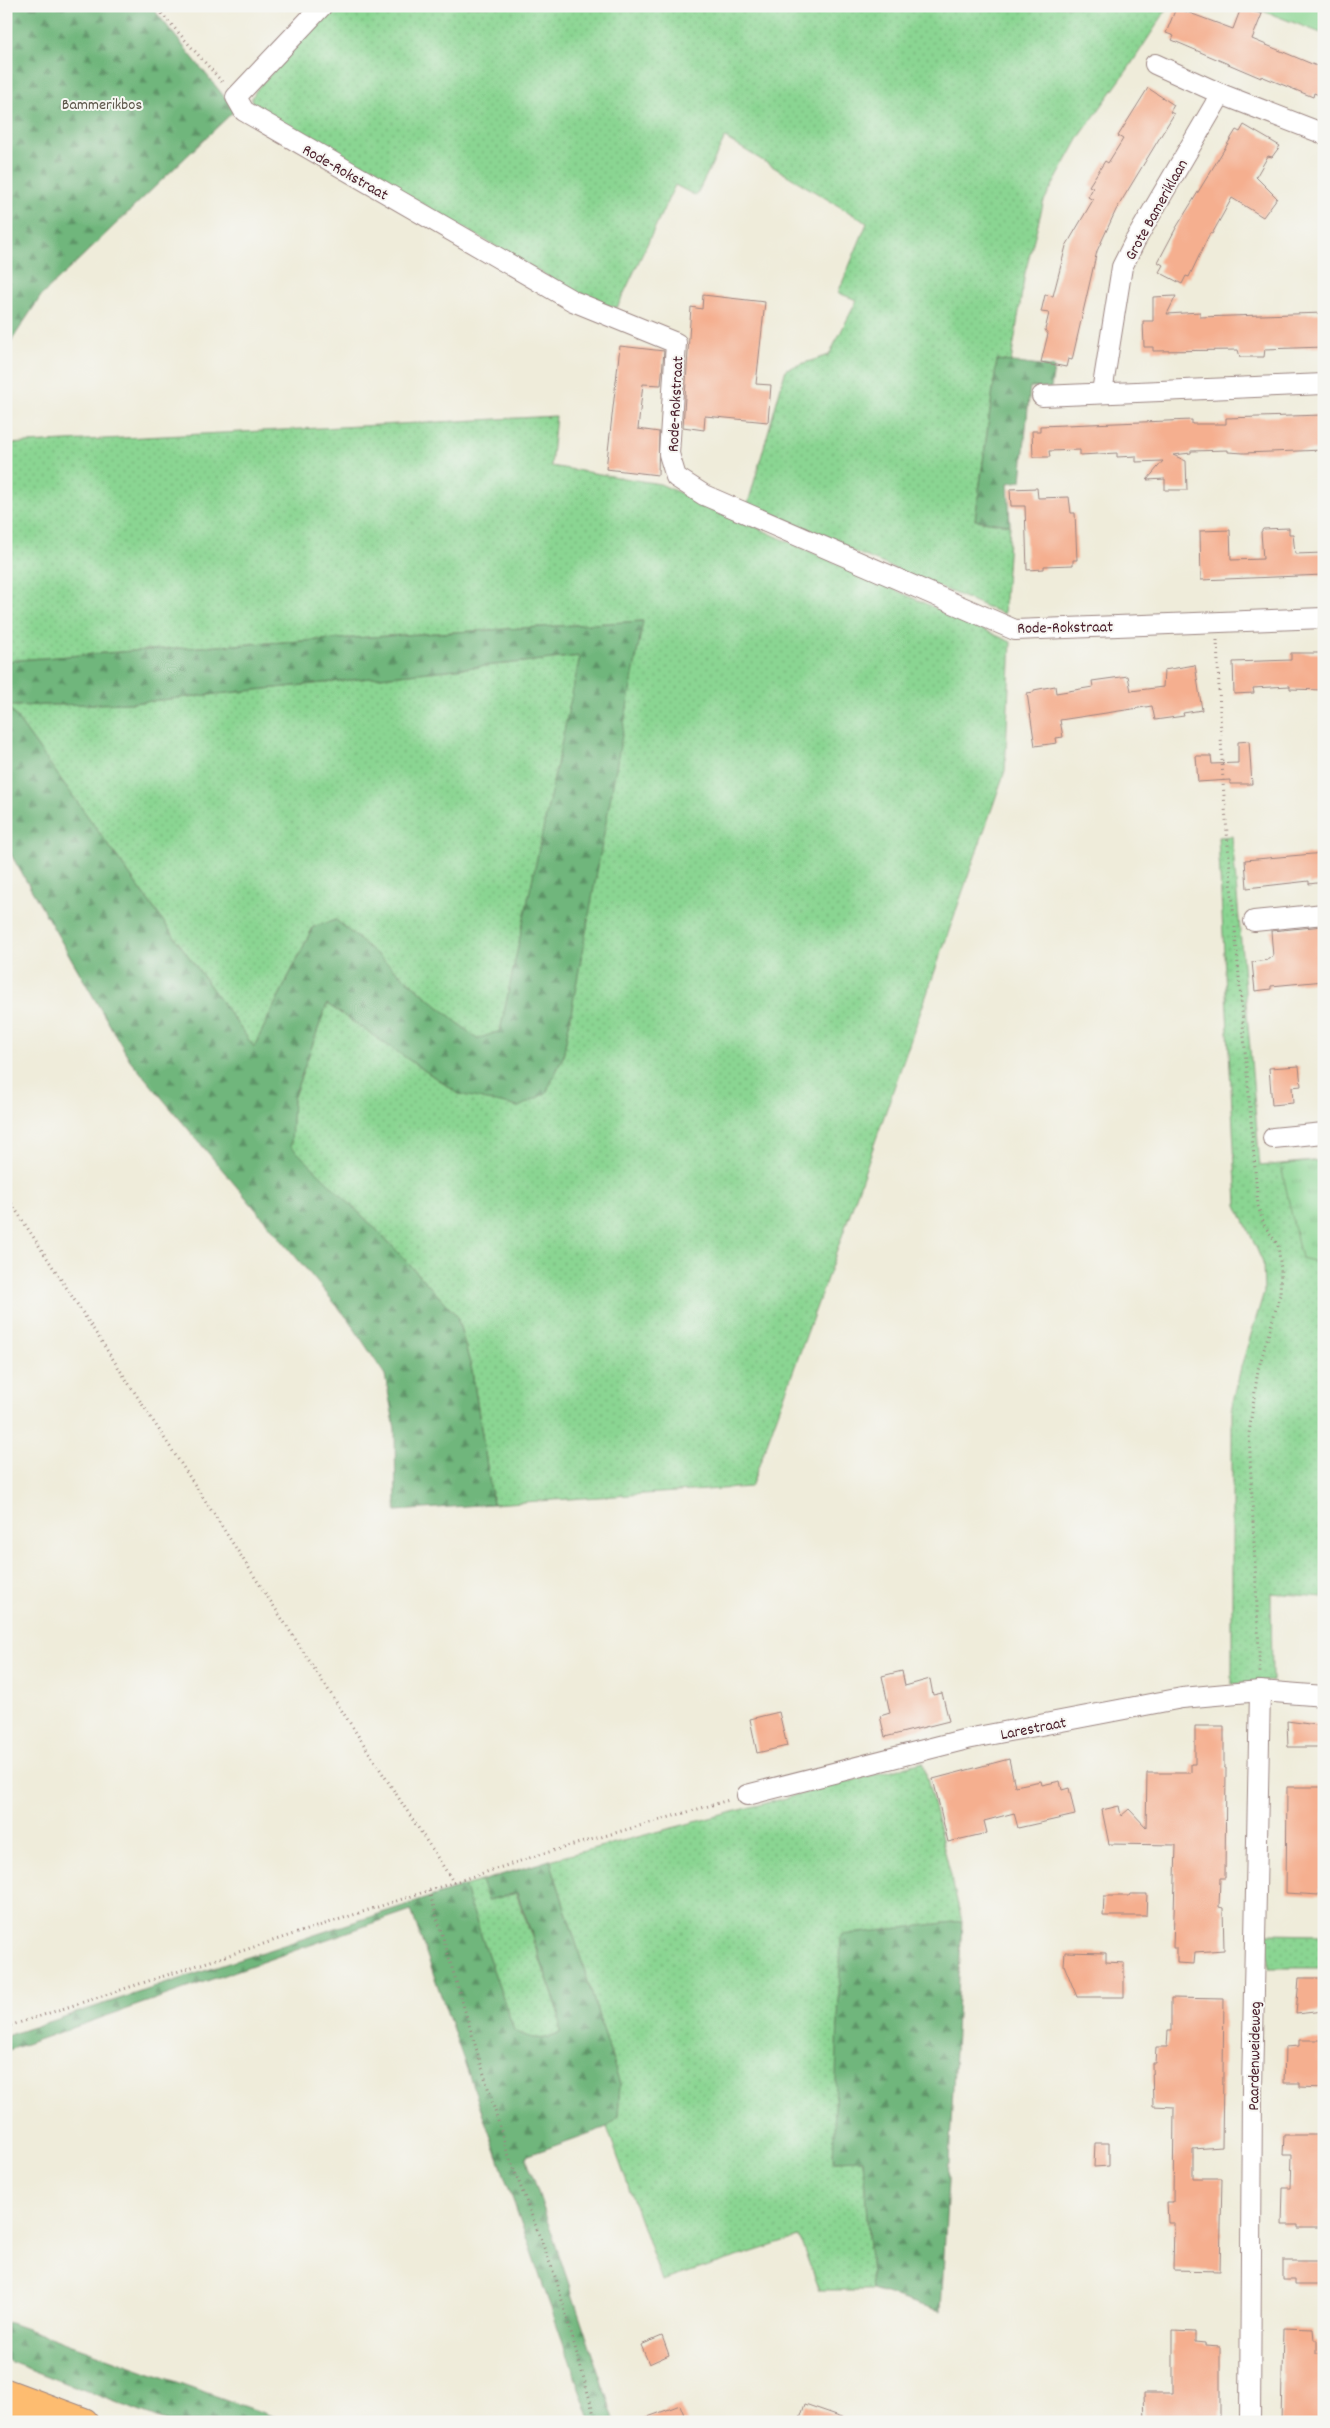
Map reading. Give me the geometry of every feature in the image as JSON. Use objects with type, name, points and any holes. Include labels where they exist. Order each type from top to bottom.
[{"type":"highway","points":[[6,2393],[84,2422]]},
{"type":"highway","points":[[6,2413],[26,2422]]},
{"type":"street","points":[[236,97],[322,6]]},
{"type":"street","points":[[1155,64],[1221,94],[1324,134]]},
{"type":"street","name":"Grote Bameriklaan","points":[[1102,392],[1122,267],[1135,241],[1221,94]]},
{"type":"street","name":"Rode-Rokstraat","points":[[236,97],[244,111],[573,301],[676,343],[670,454],[676,477],[704,495],[1015,630],[1324,618]]},
{"type":"street","points":[[1042,396],[1324,384]]},
{"type":"street","points":[[1254,920],[1324,914]]},
{"type":"street","points":[[1273,1138],[1324,1133]]},
{"type":"street","name":"Larestraat","points":[[746,1795],[967,1739],[1182,1698],[1260,1691],[1324,1696]]},
{"type":"street","name":"Paardenweideweg","points":[[1250,2422],[1252,2080],[1260,1691]]},
{"type":"path","points":[[155,6],[236,97]]},
{"type":"path","points":[[1216,623],[1222,783],[1258,1206],[1264,1225],[1278,1245],[1281,1269],[1280,1295],[1258,1370],[1249,1433],[1260,1691]]},
{"type":"path","points":[[6,1195],[454,1883]]},
{"type":"path","points":[[6,2027],[542,1854],[746,1795]]},
{"type":"path","points":[[429,1891],[507,2151],[556,2279],[596,2422]]},
{"type":"green space","name":"Bammerikbos","points":[[6,6],[151,6],[235,110],[41,296],[6,349]]},
{"type":"green space","points":[[333,6],[1169,6],[1128,69],[1080,136],[1044,201],[1025,273],[1011,362],[997,360],[975,520],[1010,525],[1004,614],[747,507],[786,369],[829,355],[857,300],[838,293],[867,223],[725,138],[696,196],[675,185],[617,308],[585,298],[262,111],[251,100],[256,90]]},
{"type":"green space","points":[[1250,6],[1324,6],[1324,34],[1321,33]]},
{"type":"green space","points":[[997,360],[1054,368],[1051,388],[1030,387],[1021,481],[1008,483],[1010,525],[975,520]]},
{"type":"green space","points":[[556,416],[551,466],[660,484],[1011,642],[1005,771],[834,1259],[751,1487],[493,1504],[472,1371],[457,1316],[384,1237],[290,1146],[293,1099],[327,1004],[459,1094],[546,1093],[563,1057],[642,621],[132,651],[6,661],[6,444]]},
{"type":"green space","points":[[643,621],[563,1057],[546,1093],[519,1107],[459,1094],[327,1004],[293,1099],[291,1146],[384,1237],[457,1316],[472,1371],[493,1504],[396,1511],[395,1429],[385,1375],[348,1319],[130,1060],[6,846],[6,661],[132,651]],"holes":[[[580,656],[500,1031],[477,1039],[336,920],[313,927],[254,1047],[8,706],[132,703]]]},
{"type":"green space","points":[[581,656],[500,1032],[477,1039],[336,920],[313,927],[254,1047],[8,706],[132,703]]},
{"type":"green space","points":[[1232,836],[1260,1166],[1324,1160],[1324,1597],[1271,1593],[1272,1681],[1232,1684],[1232,1406],[1241,1367],[1264,1292],[1263,1263],[1237,1205],[1218,837]]},
{"type":"green space","points":[[1324,1160],[1324,1264],[1301,1258],[1281,1165]]},
{"type":"green space","points":[[923,1762],[962,1921],[841,1936],[834,2161],[863,2160],[872,2290],[819,2290],[799,2237],[662,2281],[607,2127],[618,2116],[620,2084],[550,1860]]},
{"type":"green space","points":[[550,1860],[620,2084],[618,2116],[607,2127],[526,2156],[615,2422],[591,2422],[411,1910],[6,2051],[6,2036],[464,1886],[514,2030],[525,2036],[537,2038],[554,2036],[560,2033],[559,2012],[517,1893],[488,1900],[481,1881]]},
{"type":"green space","points":[[481,1881],[489,1900],[516,1893],[559,2012],[560,2033],[554,2036],[537,2038],[525,2036],[514,2031],[464,1886]]},
{"type":"green space","points":[[962,1921],[941,2311],[872,2290],[863,2160],[833,2161],[841,1935]]},
{"type":"green space","points":[[1267,1934],[1324,1935],[1324,1968],[1268,1968]]},
{"type":"green space","points":[[6,2322],[289,2422],[167,2422],[6,2360]]},
{"type":"building","points":[[1176,8],[1233,29],[1241,8],[1262,14],[1252,39],[1324,69],[1324,97],[1314,93],[1313,97],[1261,76],[1261,78],[1172,40],[1174,36],[1166,33]]},
{"type":"building","points":[[1148,88],[1174,105],[1170,112],[1174,114],[1116,210],[1097,251],[1072,360],[1068,359],[1066,367],[1041,362],[1048,334],[1045,330],[1049,313],[1041,312],[1045,295],[1053,296],[1066,246],[1093,200],[1088,197],[1093,188],[1089,186],[1105,161],[1108,163],[1123,139],[1118,136]]},
{"type":"building","points":[[1244,125],[1280,146],[1272,157],[1268,156],[1256,177],[1277,198],[1263,217],[1232,198],[1212,234],[1210,233],[1189,277],[1186,276],[1182,284],[1159,272],[1163,265],[1158,262],[1176,228],[1236,130],[1240,132]]},
{"type":"building","points":[[703,295],[765,302],[756,384],[771,385],[768,422],[705,416],[704,430],[683,427],[691,307],[702,309]]},
{"type":"building","points":[[1176,296],[1167,314],[1200,312],[1200,317],[1324,313],[1324,347],[1265,349],[1264,357],[1240,357],[1238,350],[1153,351],[1153,347],[1144,347],[1143,321],[1153,321],[1153,297]]},
{"type":"building","points":[[620,346],[664,351],[661,385],[643,384],[638,429],[659,432],[658,475],[606,469]]},
{"type":"building","points":[[1323,415],[1324,450],[1244,453],[1228,452],[1228,450],[1191,451],[1191,453],[1173,455],[1186,461],[1187,490],[1165,490],[1165,479],[1147,480],[1163,461],[1136,462],[1136,456],[1117,457],[1117,453],[1080,455],[1080,450],[1049,451],[1050,457],[1033,457],[1032,431],[1040,431],[1040,426],[1192,420],[1192,424],[1226,424],[1226,418]]},
{"type":"building","points":[[1037,488],[1038,498],[1069,497],[1071,513],[1075,513],[1077,560],[1073,560],[1073,565],[1044,566],[1044,569],[1027,570],[1025,506],[1011,506],[1010,489]]},
{"type":"building","points":[[1289,528],[1289,534],[1293,534],[1295,554],[1324,553],[1324,575],[1201,580],[1200,531],[1230,530],[1231,560],[1263,559],[1261,532],[1263,529]]},
{"type":"building","points":[[1291,653],[1324,653],[1324,690],[1290,689],[1290,686],[1253,688],[1254,693],[1234,694],[1233,662],[1291,660]]},
{"type":"building","points":[[1195,665],[1202,710],[1183,713],[1184,716],[1155,720],[1152,706],[1060,720],[1063,737],[1056,738],[1057,743],[1035,746],[1027,693],[1055,686],[1056,693],[1093,687],[1092,681],[1128,676],[1131,691],[1163,687],[1164,670]]},
{"type":"building","points":[[1249,741],[1252,784],[1230,784],[1230,780],[1198,782],[1196,756],[1211,756],[1212,764],[1238,763],[1238,742]]},
{"type":"building","points":[[1324,853],[1324,882],[1309,884],[1309,881],[1247,888],[1245,860]]},
{"type":"building","points":[[1324,926],[1324,981],[1271,986],[1271,989],[1255,991],[1252,962],[1268,960],[1268,958],[1273,957],[1271,931]]},
{"type":"building","points":[[1299,1066],[1301,1086],[1292,1087],[1293,1103],[1272,1105],[1269,1068]]},
{"type":"building","points":[[902,1671],[905,1686],[930,1679],[933,1695],[942,1693],[949,1721],[885,1737],[880,1716],[890,1713],[882,1676]]},
{"type":"building","points":[[779,1712],[787,1746],[757,1753],[750,1719]]},
{"type":"building","points":[[1287,1721],[1324,1726],[1324,1747],[1288,1747]]},
{"type":"building","points":[[1195,1726],[1224,1726],[1224,1768],[1226,1768],[1225,1878],[1220,1878],[1219,1907],[1223,1908],[1224,1950],[1195,1952],[1194,1964],[1177,1963],[1177,1948],[1173,1948],[1176,1845],[1109,1844],[1102,1810],[1119,1806],[1121,1816],[1129,1809],[1146,1827],[1147,1773],[1191,1773],[1191,1764],[1195,1764]]},
{"type":"building","points":[[1009,1759],[1015,1786],[1041,1781],[1042,1785],[1060,1781],[1062,1790],[1069,1788],[1075,1815],[1018,1828],[1014,1813],[984,1821],[987,1833],[948,1842],[933,1779]]},
{"type":"building","points":[[1287,1787],[1324,1787],[1324,1888],[1319,1888],[1319,1895],[1286,1893]]},
{"type":"building","points":[[1130,1894],[1147,1894],[1146,1916],[1103,1916],[1104,1896],[1129,1896]]},
{"type":"building","points":[[1065,1952],[1106,1953],[1106,1962],[1124,1963],[1124,1997],[1077,1997],[1064,1965]]},
{"type":"building","points":[[1299,1978],[1324,1978],[1324,2011],[1296,2014]]},
{"type":"building","points":[[1171,1998],[1224,1999],[1222,2147],[1193,2149],[1193,2178],[1222,2178],[1220,2271],[1173,2270],[1174,2223],[1168,2223],[1167,2202],[1173,2202],[1174,2107],[1153,2106],[1152,2063],[1155,2063],[1156,2047],[1167,2047],[1168,2031],[1171,2031]]},
{"type":"building","points":[[1299,2040],[1324,2040],[1324,2088],[1300,2087],[1300,2083],[1284,2083],[1285,2047],[1299,2046]]},
{"type":"building","points":[[1284,2135],[1324,2135],[1323,2228],[1298,2228],[1298,2225],[1282,2225],[1283,2188],[1291,2188],[1292,2155],[1283,2155]]},
{"type":"building","points":[[1095,2143],[1109,2143],[1109,2166],[1094,2167]]},
{"type":"building","points":[[1283,2261],[1324,2261],[1324,2285],[1295,2285],[1295,2280],[1283,2280]]},
{"type":"building","points":[[1283,2328],[1313,2329],[1314,2340],[1317,2340],[1317,2353],[1324,2353],[1324,2422],[1281,2422]]},
{"type":"building","points":[[1173,2331],[1195,2332],[1195,2342],[1220,2346],[1220,2422],[1145,2422],[1144,2393],[1173,2393]]},
{"type":"building","points":[[662,2336],[669,2355],[649,2364],[641,2345]]},
{"type":"building","points":[[805,2404],[848,2419],[847,2422],[799,2422]]},
{"type":"building","points":[[680,2405],[687,2422],[640,2422],[640,2420]]}]
